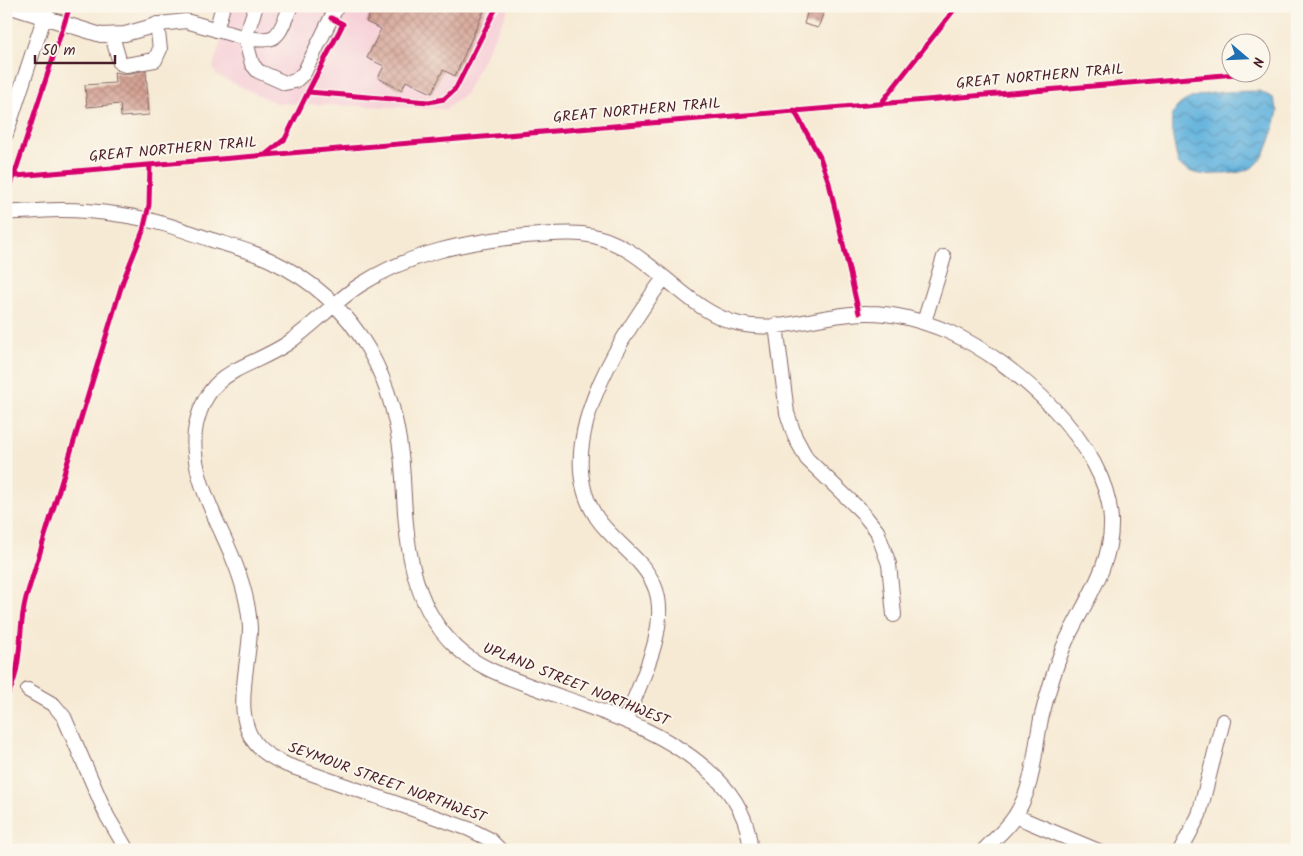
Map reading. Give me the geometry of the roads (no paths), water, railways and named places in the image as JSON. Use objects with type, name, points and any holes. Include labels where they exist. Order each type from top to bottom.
[{"type":"street","points":[[8,6],[46,12],[83,30],[112,36],[157,24],[186,21],[246,38],[268,41],[276,36],[291,6]]},
{"type":"street","points":[[216,30],[224,6]]},
{"type":"street","points":[[256,6],[246,38],[252,64],[258,71],[285,83],[295,80],[304,73],[337,6]]},
{"type":"street","points":[[6,134],[46,12]]},
{"type":"street","points":[[112,36],[120,63],[126,65],[155,60],[160,49],[157,24]]},
{"type":"street","name":"UPLAND STREET NORTHWEST","points":[[6,212],[86,211],[159,222],[270,260],[312,286],[334,304],[373,356],[391,397],[398,425],[412,566],[420,598],[436,624],[457,649],[484,667],[626,720],[670,741],[696,760],[730,794],[744,820],[750,850]]},
{"type":"street","name":"SEYMOUR STREET NORTHWEST","points":[[500,850],[489,839],[469,828],[286,765],[268,755],[253,741],[246,724],[244,705],[250,633],[247,601],[238,569],[198,466],[195,444],[197,423],[206,398],[223,378],[246,363],[283,346],[360,285],[389,269],[435,250],[467,243],[551,234],[582,234],[609,241],[633,254],[710,312],[724,320],[752,326],[776,325],[835,315],[869,313],[924,322],[965,340],[996,360],[1027,384],[1080,442],[1091,458],[1103,482],[1109,505],[1110,536],[1104,567],[1072,627],[1057,664],[1041,721],[1032,773],[1016,816]]},
{"type":"street","points":[[924,322],[944,257]]},
{"type":"street","points":[[626,720],[658,629],[657,597],[644,569],[605,529],[589,504],[581,476],[581,449],[604,375],[626,331],[664,278]]},
{"type":"street","points":[[776,325],[787,413],[795,437],[807,459],[861,511],[883,541],[890,564],[894,615]]},
{"type":"street","points":[[28,690],[54,705],[64,717],[107,816],[127,850]]},
{"type":"street","points":[[1181,850],[1199,815],[1223,721]]},
{"type":"street","points":[[984,850],[1016,816],[1096,850]]},
{"type":"water","points":[[1259,91],[1273,98],[1278,111],[1270,142],[1258,163],[1249,169],[1227,174],[1197,174],[1178,164],[1172,135],[1172,118],[1176,108],[1184,101],[1209,94]]}]
